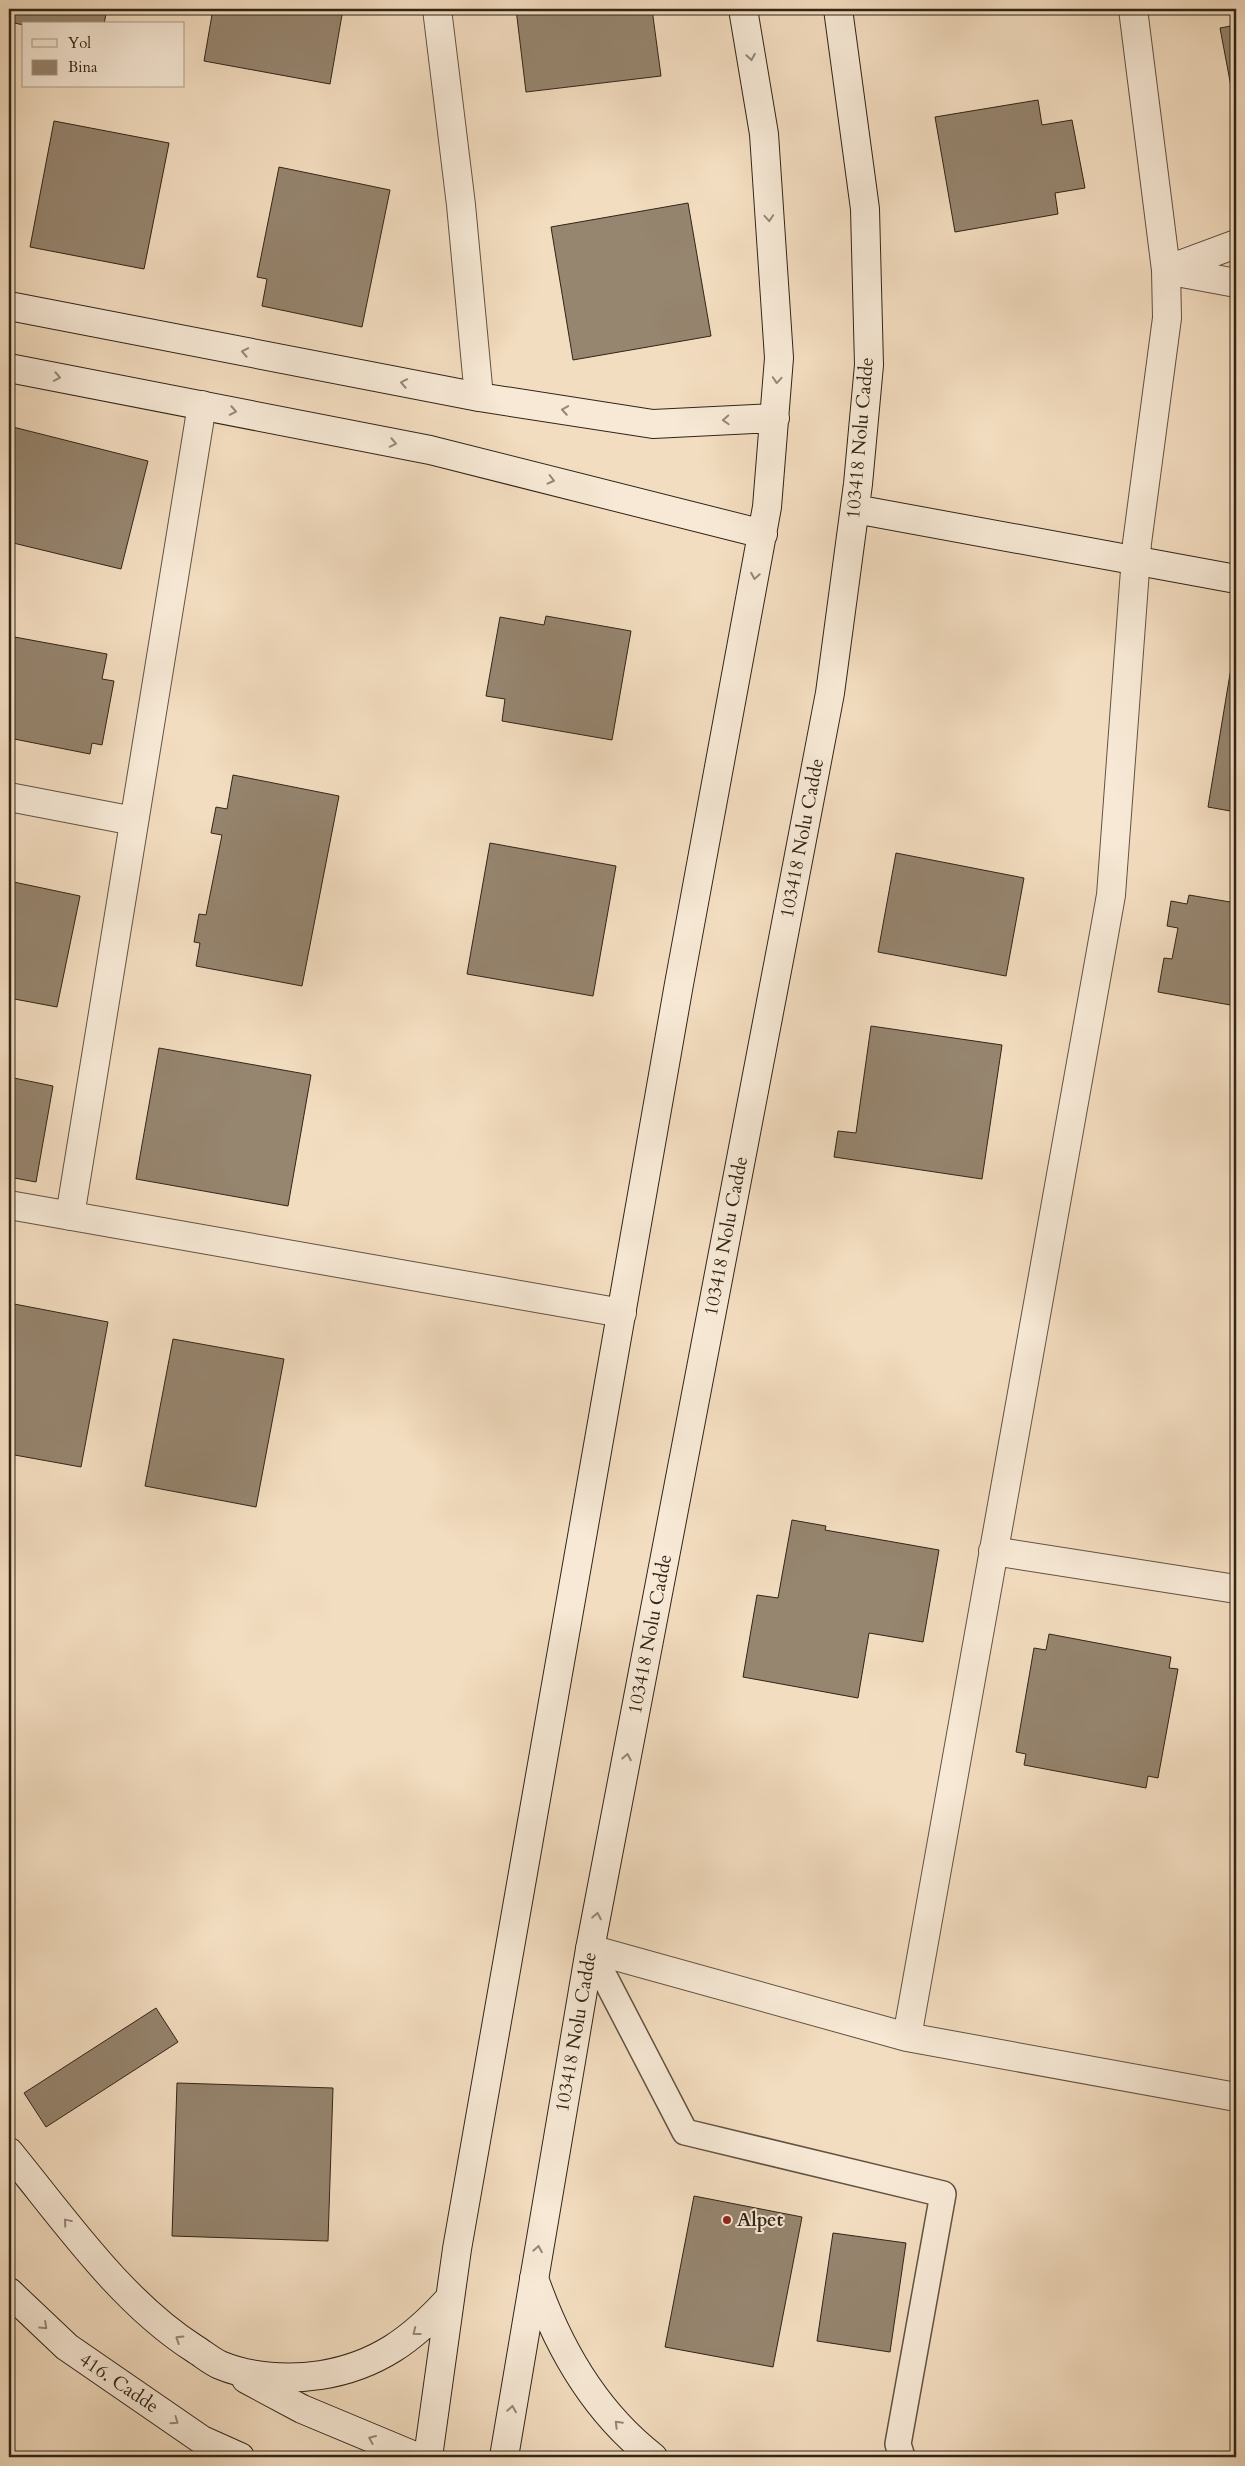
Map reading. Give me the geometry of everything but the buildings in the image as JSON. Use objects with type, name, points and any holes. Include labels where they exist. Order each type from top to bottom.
[{"type":"main road","points":[[437,9],[461,205],[479,397]]},
{"type":"main road","points":[[428,2457],[450,2298],[678,994],[767,507],[779,358],[764,134],[743,9]]},
{"type":"main road","name":"103418 Nolu Cadde","points":[[504,2457],[533,2276],[590,1949],[830,693],[855,510],[869,365],[865,209],[838,9]]},
{"type":"main road","points":[[907,2037],[1111,895],[1135,562],[1167,318],[1166,270],[1133,9]]},
{"type":"main road","points":[[1166,270],[1236,244]]},
{"type":"main road","points":[[1166,270],[1236,283]]},
{"type":"main road","points":[[9,306],[479,397],[653,424],[775,418]]},
{"type":"main road","points":[[9,368],[430,450],[763,534]]},
{"type":"main road","points":[[70,1216],[202,405]]},
{"type":"main road","points":[[855,510],[1135,562],[1236,578]]},
{"type":"main road","points":[[9,797],[134,821]]},
{"type":"main road","points":[[9,1205],[622,1313]]},
{"type":"main road","points":[[993,1551],[1236,1589]]},
{"type":"main road","points":[[590,1949],[907,2037],[1236,2097]]},
{"type":"main road","points":[[9,2152],[122,2288],[168,2332],[220,2365],[302,2409],[418,2457]]},
{"type":"main road","points":[[533,2276],[546,2313],[562,2349],[583,2383],[608,2414],[653,2457]]},
{"type":"main road","name":"416. Cadde","points":[[9,2292],[66,2347],[202,2440],[240,2457]]},
{"type":"main road","points":[[220,2365],[248,2373],[278,2378],[308,2377],[337,2373],[365,2364],[398,2347],[426,2325],[450,2298]]},
{"type":"lane","points":[[590,1949],[685,2132],[943,2194],[898,2444],[902,2457]]},
{"type":"place","name":"Alpet","points":[[727,2220]]}]
